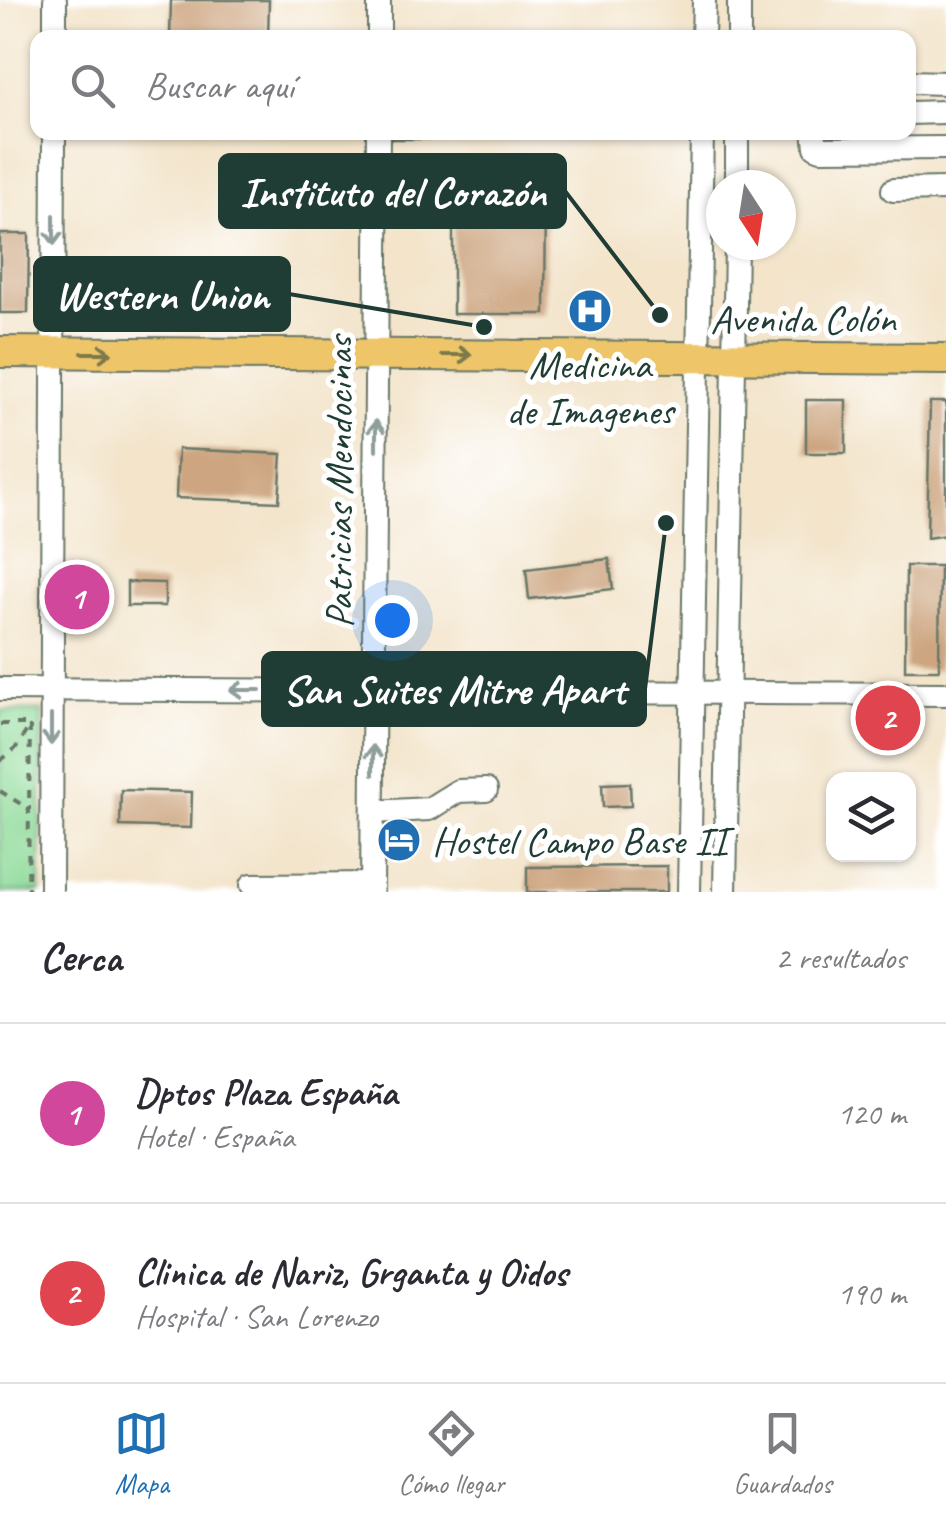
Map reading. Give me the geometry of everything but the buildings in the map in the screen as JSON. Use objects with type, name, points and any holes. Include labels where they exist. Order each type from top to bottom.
[{"type":"main road","name":"Avenida Colón","points":[[0,352],[946,359]]},
{"type":"street","points":[[54,30],[55,0]]},
{"type":"street","points":[[379,0],[379,30]]},
{"type":"street","points":[[703,30],[704,0]]},
{"type":"street","points":[[739,30],[740,0]]},
{"type":"street","points":[[916,82],[946,83]]},
{"type":"street","points":[[916,113],[946,112]]},
{"type":"street","points":[[51,892],[54,140]]},
{"type":"street","name":"Patricias Mendocinas","points":[[372,888],[378,140]]},
{"type":"street","points":[[689,892],[702,140]]},
{"type":"street","points":[[736,170],[737,140]]},
{"type":"street","points":[[815,140],[821,149],[946,148]]},
{"type":"street","points":[[892,190],[946,190]]},
{"type":"street","points":[[725,892],[736,260]]},
{"type":"street","points":[[0,689],[946,694]]},
{"type":"street","points":[[373,812],[430,809],[458,791],[486,790]]},
{"type":"street","points":[[252,885],[372,888]]},
{"type":"path","points":[[0,724],[30,724]]},
{"type":"path","points":[[0,761],[23,740],[30,724]]},
{"type":"path","points":[[28,892],[30,724]]},
{"type":"path","points":[[0,791],[29,809]]},
{"type":"green space","points":[[0,711],[42,711],[40,892],[0,892]]},
{"type":"place","name":"Medicina de Imagenes","points":[[590,311]]},
{"type":"place","name":"Instituto del Corazón","points":[[660,315]]},
{"type":"place","name":"Western Union","points":[[484,327]]},
{"type":"place","name":"San Suites Mitre Apart","points":[[666,523]]},
{"type":"place","name":"Dptos Plaza España","points":[[77,597]]},
{"type":"place","name":"Clinica de Nariz, Grganta y Oidos","points":[[888,718]]},
{"type":"place","name":"Hostel Campo Base II","points":[[399,840]]}]
